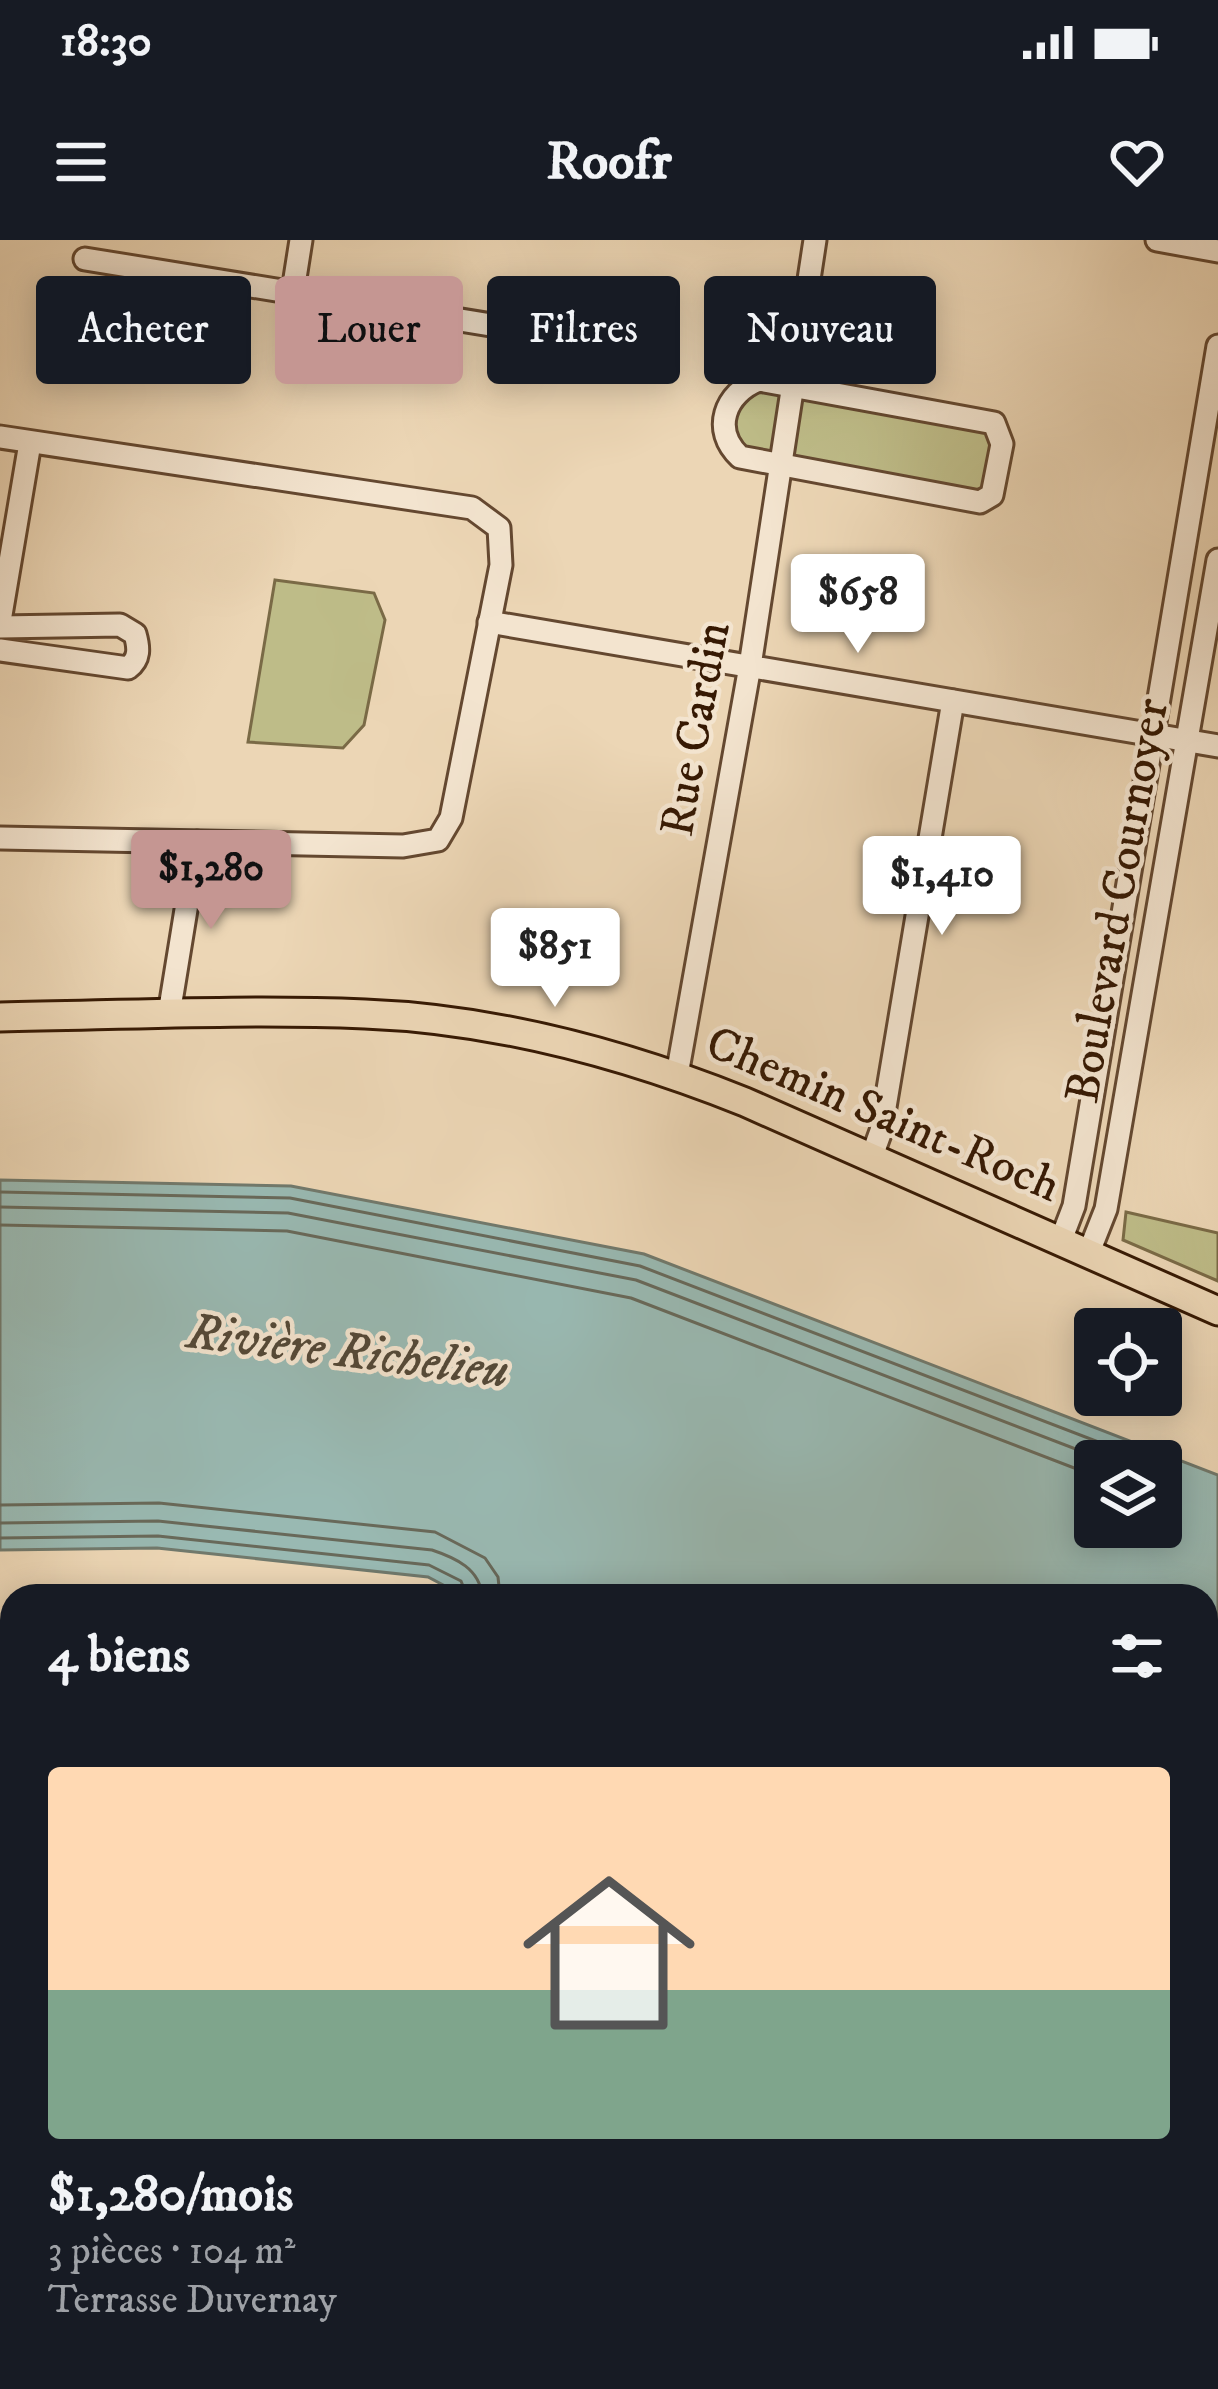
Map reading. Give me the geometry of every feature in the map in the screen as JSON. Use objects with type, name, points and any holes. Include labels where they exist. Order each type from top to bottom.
[{"type":"main road","name":"Chemin Saint-Roch","points":[[0,1017],[297,1012],[412,1018],[563,1043],[677,1076],[872,1156],[1218,1312]]},
{"type":"street","points":[[295,276],[301,240]]},
{"type":"street","name":"Rue Cardin","points":[[677,1076],[750,666],[815,240]]},
{"type":"street","points":[[1157,240],[1218,250]]},
{"type":"street","points":[[85,259],[275,288]]},
{"type":"street","name":"Boulevard Cournoyer","points":[[1061,1240],[1074,1206],[1218,346]]},
{"type":"street","points":[[752,382],[794,385],[994,423],[1000,429],[992,495],[980,502],[781,466],[740,457],[727,442],[724,416],[731,399],[752,382]]},
{"type":"street","points":[[0,437],[472,508],[499,527],[501,565],[451,818],[437,840],[416,846],[0,838]]},
{"type":"street","points":[[0,650],[128,668],[139,646],[135,634],[120,625],[0,624],[30,443]]},
{"type":"street","name":"Boulevard Cournoyer","points":[[1089,1252],[1106,1209],[1218,560]]},
{"type":"street","points":[[489,622],[1218,746]]},
{"type":"street","points":[[872,1156],[881,1131],[953,701]]},
{"type":"street","points":[[169,1014],[196,842]]},
{"type":"shaded area","points":[[752,384],[991,427],[1000,437],[992,495],[748,465],[724,416]]},
{"type":"shaded area","points":[[275,580],[374,593],[385,620],[364,725],[343,748],[248,742]]},
{"type":"shaded area","points":[[1126,1212],[1218,1233],[1218,1281],[1123,1240]]},
{"type":"water","name":"Rivière Richelieu","points":[[0,1180],[291,1186],[644,1254],[1127,1440],[1074,1440],[1074,1548],[1182,1548],[1182,1461],[1218,1475],[1218,1584],[441,1584],[428,1577],[157,1548],[0,1550]]}]
